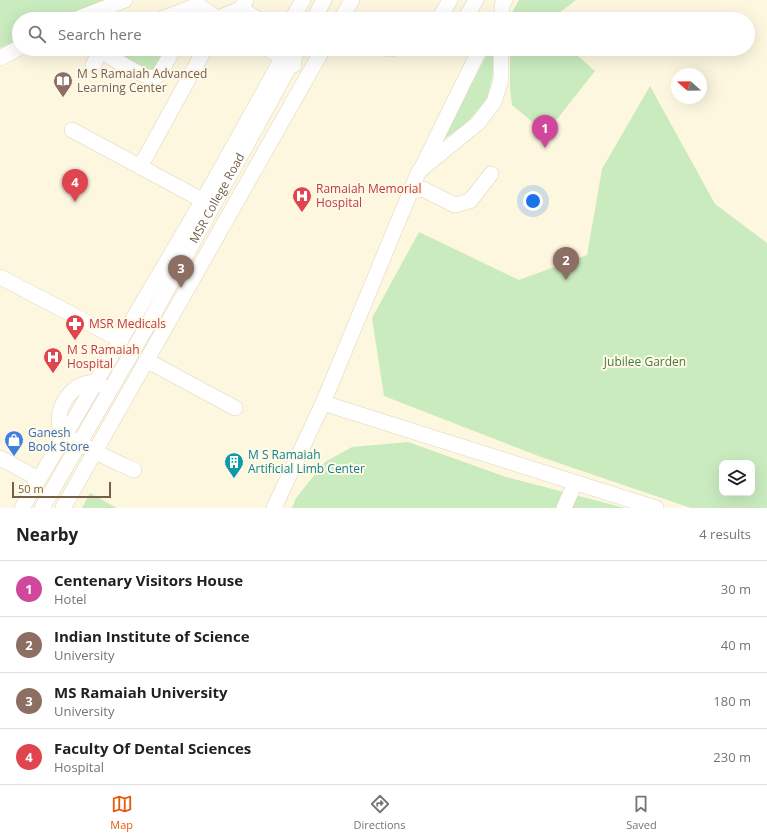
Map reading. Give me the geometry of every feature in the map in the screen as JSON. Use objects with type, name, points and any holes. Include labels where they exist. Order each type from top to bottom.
[{"type":"street","points":[[95,12],[125,0]]},
{"type":"street","points":[[296,12],[303,0]]},
{"type":"street","points":[[318,12],[324,0]]},
{"type":"street","points":[[345,12],[352,0]]},
{"type":"street","points":[[443,12],[450,0]]},
{"type":"street","points":[[469,12],[476,0]]},
{"type":"street","points":[[230,12],[243,4],[251,12]]},
{"type":"street","points":[[180,12],[198,5]]},
{"type":"street","points":[[194,12],[198,5]]},
{"type":"street","points":[[198,5],[208,12]]},
{"type":"street","points":[[0,58],[12,52]]},
{"type":"street","points":[[93,65],[98,56]]},
{"type":"street","points":[[111,56],[141,74],[149,77],[156,77],[169,56]]},
{"type":"street","points":[[140,167],[201,56]]},
{"type":"street","points":[[279,56],[309,73]]},
{"type":"street","name":"MSR College Road","points":[[42,508],[111,389],[287,61],[292,56]]},
{"type":"street","points":[[63,508],[319,56]]},
{"type":"street","points":[[274,508],[323,403],[420,171],[477,56]]},
{"type":"street","points":[[420,171],[478,123],[494,102],[501,80],[501,56]]},
{"type":"street","points":[[96,382],[202,200],[287,61]]},
{"type":"street","points":[[72,130],[202,200]]},
{"type":"street","points":[[412,191],[423,189],[455,205],[470,201],[491,174]]},
{"type":"street","points":[[0,277],[121,340]]},
{"type":"street","points":[[146,360],[235,408]]},
{"type":"street","points":[[111,389],[96,382],[88,382],[78,386],[65,400],[59,422],[65,435],[95,452],[134,470]]},
{"type":"street","points":[[323,403],[656,508]]},
{"type":"street","points":[[22,508],[65,435]]},
{"type":"street","points":[[0,458],[39,479]]},
{"type":"street","points":[[564,508],[575,483]]},
{"type":"green space","points":[[0,0],[111,0],[83,12],[12,12],[12,43],[0,48]]},
{"type":"green space","points":[[519,0],[576,0],[560,12],[512,12]]},
{"type":"green space","points":[[121,56],[162,56],[152,72]]},
{"type":"green space","points":[[486,56],[493,56],[494,71],[487,99],[466,124],[441,141]]},
{"type":"green space","points":[[510,56],[578,56],[595,71],[558,118],[541,129],[512,105],[510,88]]},
{"type":"green space","name":"Jubilee Garden","points":[[650,86],[715,204],[767,243],[767,508],[691,508],[541,457],[384,396],[372,318],[419,232],[519,280],[587,255],[602,169]]},
{"type":"green space","points":[[408,442],[506,477],[625,508],[292,508],[296,498],[325,462],[352,447]]},
{"type":"green space","points":[[90,493],[117,508],[82,508]]},
{"type":"place","name":"M S Ramaiah Advanced Learning Center","points":[[63,98]]},
{"type":"place","name":"Centenary Visitors House","points":[[545,148]]},
{"type":"place","name":"Faculty Of Dental Sciences","points":[[75,202]]},
{"type":"place","name":"Ramaiah Memorial Hospital","points":[[302,213]]},
{"type":"place","name":"Indian Institute of Science","points":[[566,280]]},
{"type":"place","name":"MS Ramaiah University","points":[[181,288]]},
{"type":"place","name":"MSR Medicals","points":[[75,341]]},
{"type":"place","name":"M S Ramaiah Hospital","points":[[53,374]]},
{"type":"place","name":"Ganesh Book Store","points":[[14,457]]},
{"type":"place","name":"M S Ramaiah Artificial Limb Center","points":[[234,479]]}]
